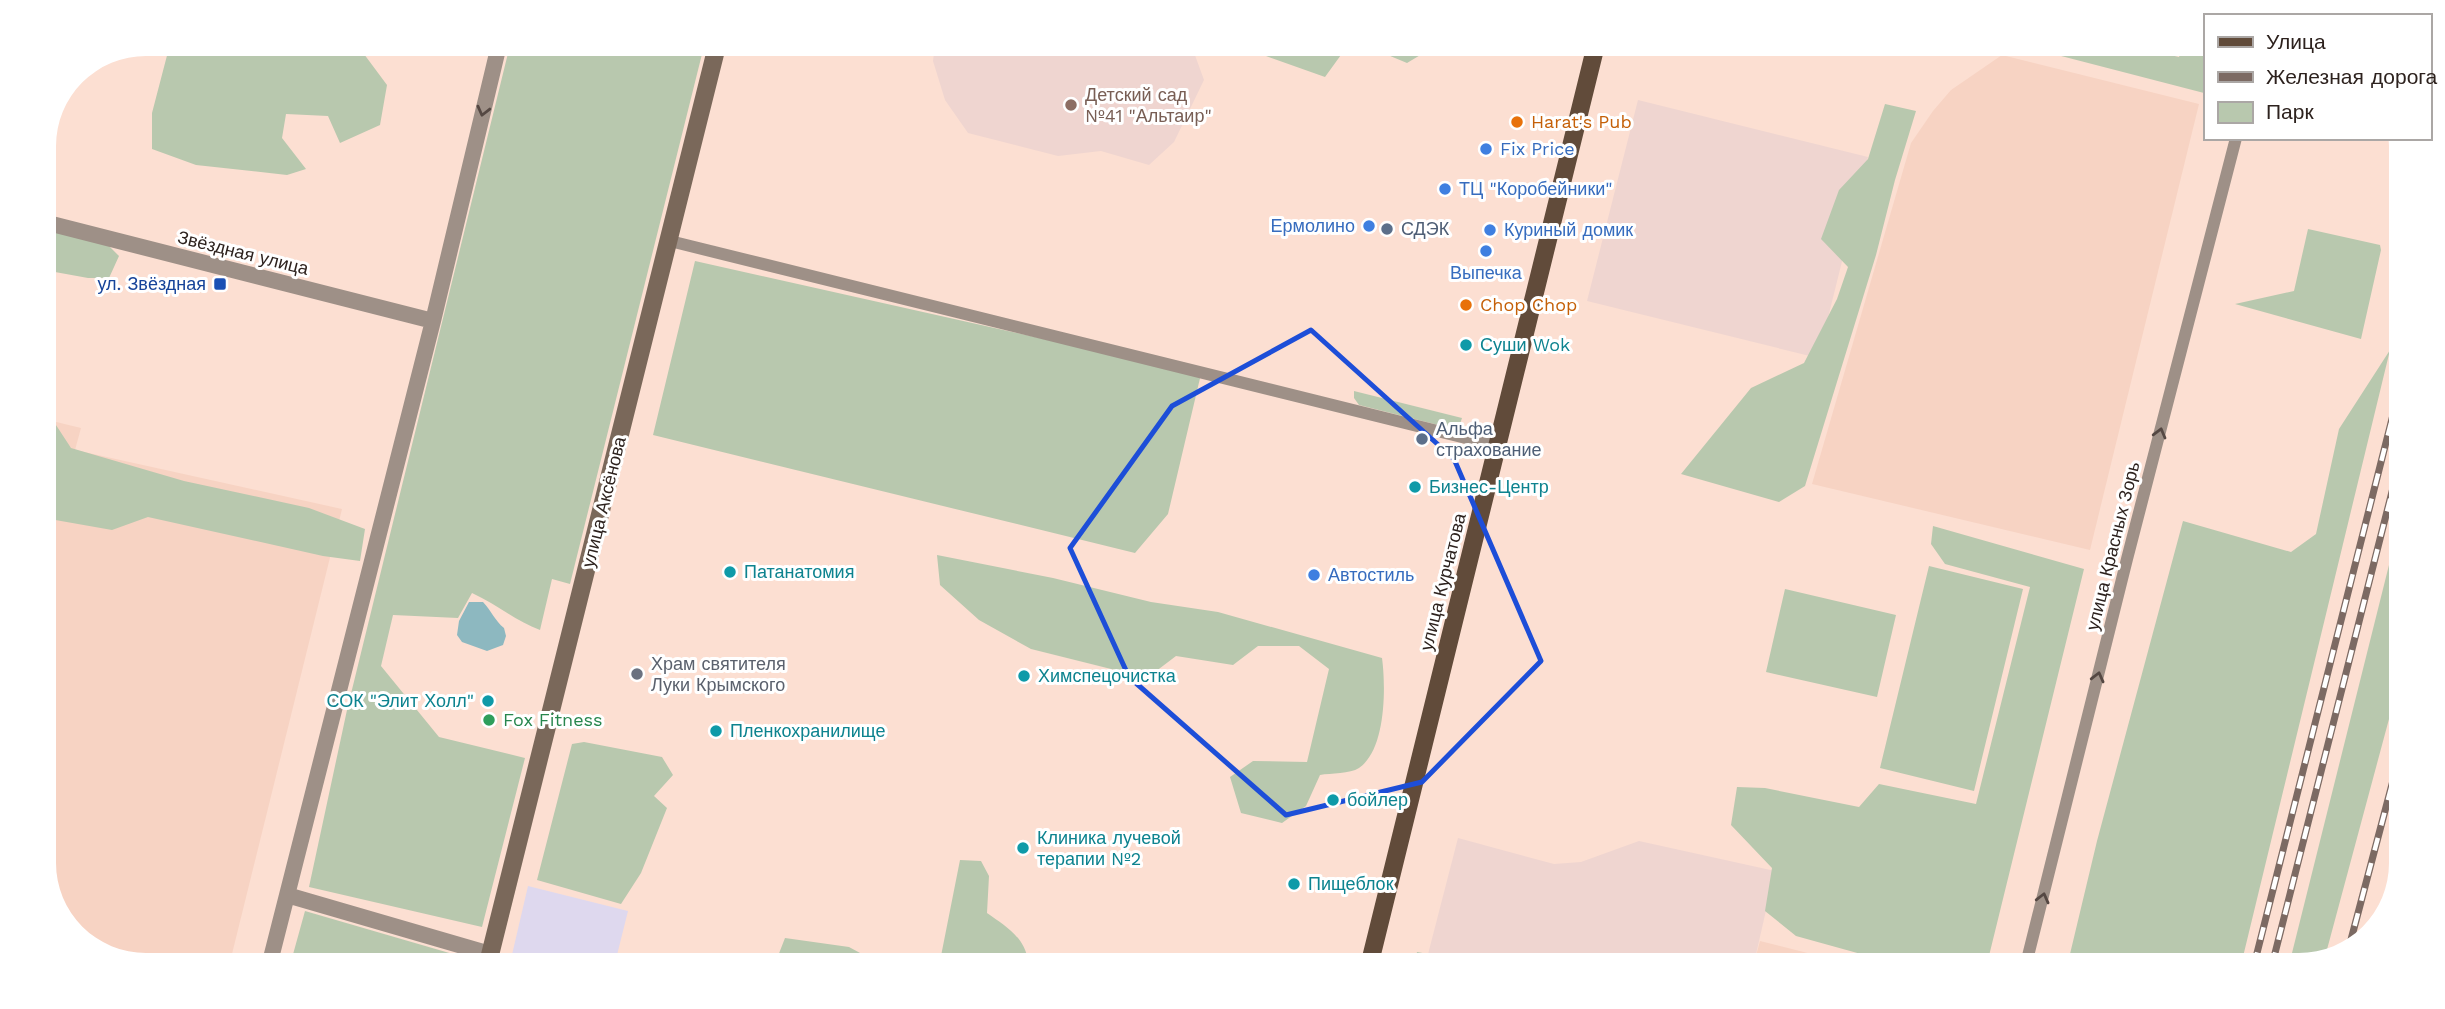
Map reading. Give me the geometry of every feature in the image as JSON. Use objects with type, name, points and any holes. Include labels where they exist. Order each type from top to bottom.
[{"type":"main road","name":"улица Аксёнова","points":[[491,953],[715,56]]},
{"type":"main road","name":"улица Курчатова","points":[[1372,953],[1593,56]]},
{"type":"street","points":[[272,953],[433,321],[496,56]]},
{"type":"street","name":"улица Красных Зорь","points":[[2029,953],[2235,140]]},
{"type":"street","name":"Звёздная улица","points":[[56,225],[433,321]]},
{"type":"street","points":[[670,241],[1498,446]]},
{"type":"street","points":[[287,895],[477,953]]},
{"type":"highlighted area","points":[[1311,330],[1454,459],[1541,661],[1422,782],[1286,815],[1129,677],[1070,548],[1172,406]]},
{"type":"shaded area","name":"Детский сад №41 \"Альтаир\"","points":[[934,56],[1195,56],[1204,80],[1174,142],[1149,165],[1101,151],[1058,156],[968,133],[945,100]]},
{"type":"shaded area","points":[[2001,56],[2006,56],[2199,104],[2090,550],[1812,484],[1911,143],[1951,90]]},
{"type":"shaded area","points":[[1638,100],[1868,157],[1818,358],[1587,301]]},
{"type":"shaded area","points":[[56,422],[81,428],[75,450],[342,509],[232,953],[146,953],[128,951],[101,941],[82,927],[68,908],[59,887],[56,869]]},
{"type":"shaded area","points":[[1458,838],[1554,864],[1581,862],[1639,841],[1775,871],[1756,953],[1428,953]]},
{"type":"shaded area","points":[[528,886],[628,911],[618,953],[512,953]]},
{"type":"shaded area","points":[[1760,941],[1807,953],[1757,953]]},
{"type":"green space","points":[[167,56],[365,56],[387,85],[380,125],[340,143],[328,116],[286,114],[282,138],[306,169],[287,175],[196,165],[152,149],[152,113]]},
{"type":"green space","points":[[507,56],[702,56],[570,584],[552,579],[540,630],[472,593],[458,618],[393,615],[381,666],[439,737],[525,758],[482,927],[309,887],[347,710]]},
{"type":"green space","points":[[1266,56],[1340,56],[1325,77]]},
{"type":"green space","points":[[1390,56],[1419,56],[1407,63]]},
{"type":"green space","points":[[2061,56],[2204,56],[2204,93]]},
{"type":"green space","points":[[1885,104],[1916,111],[1876,255],[1805,486],[1779,502],[1681,474],[1751,388],[1804,363],[1837,299],[1848,267],[1821,239],[1839,190],[1868,159]]},
{"type":"green space","points":[[2308,229],[2380,245],[2361,339],[2235,304],[2294,291]]},
{"type":"green space","points":[[56,232],[106,243],[119,256],[109,278],[88,278],[56,272]]},
{"type":"green space","points":[[695,261],[1201,374],[1168,514],[1135,553],[653,435]]},
{"type":"green space","points":[[2389,352],[2244,953],[2070,953],[2097,841],[2183,521],[2291,552],[2316,534],[2339,429]]},
{"type":"green space","points":[[1354,391],[1462,418],[1458,430],[1359,405],[1354,398]]},
{"type":"green space","points":[[56,425],[71,448],[184,481],[309,508],[365,529],[360,561],[323,556],[148,517],[112,530],[56,520]]},
{"type":"green space","points":[[1933,526],[2084,569],[1990,953],[1857,953],[1796,936],[1765,911],[1772,868],[1731,825],[1737,787],[1765,788],[1859,807],[1879,784],[1976,804],[2030,587],[1945,564],[1931,544]]},
{"type":"green space","points":[[937,555],[1053,578],[1151,602],[1218,612],[1382,658],[1384,701],[1375,747],[1359,768],[1320,775],[1306,806],[1282,823],[1241,813],[1230,777],[1253,761],[1307,762],[1329,669],[1299,646],[1258,646],[1233,665],[1176,656],[1147,678],[1031,649],[979,620],[940,585]]},
{"type":"green space","points":[[2389,565],[2389,719],[2327,948],[2292,953]]},
{"type":"green space","points":[[1929,566],[2023,589],[1974,791],[1880,768]]},
{"type":"green space","points":[[1785,589],[1896,615],[1877,697],[1766,672]]},
{"type":"green space","points":[[584,742],[662,757],[673,775],[654,796],[667,808],[641,873],[621,904],[537,880],[572,744]]},
{"type":"green space","points":[[960,860],[981,861],[989,876],[987,913],[1018,938],[1026,953],[942,953]]},
{"type":"green space","points":[[305,911],[449,953],[293,953]]},
{"type":"green space","points":[[785,938],[849,947],[860,953],[779,953]]},
{"type":"water","points":[[469,602],[483,602],[504,628],[506,636],[503,645],[487,651],[462,642],[457,635],[459,621]]},
{"type":"railway","points":[[2257,953],[2389,431]]},
{"type":"railway","points":[[2275,953],[2389,504]]},
{"type":"railway","points":[[2352,936],[2389,796]]},
{"type":"place","name":"Детский сад №41 \"Альтаир\"","points":[[1071,105]]},
{"type":"place","name":"Harat's Pub","points":[[1517,122]]},
{"type":"place","name":"Fix Price","points":[[1486,149]]},
{"type":"place","name":"ТЦ \"Коробейники\"","points":[[1445,189]]},
{"type":"place","name":"Ермолино","points":[[1369,226]]},
{"type":"place","name":"СДЭК","points":[[1387,229]]},
{"type":"place","name":"Куриный домик","points":[[1490,230]]},
{"type":"place","name":"Выпечка","points":[[1486,251]]},
{"type":"place","name":"ул. Звёздная","points":[[220,284]]},
{"type":"place","name":"Chop Chop","points":[[1466,305]]},
{"type":"place","name":"Суши Wok","points":[[1466,345]]},
{"type":"place","name":"Альфа страхование","points":[[1422,439]]},
{"type":"place","name":"Бизнес-Центр","points":[[1415,487]]},
{"type":"place","name":"Патанатомия","points":[[730,572]]},
{"type":"place","name":"Автостиль","points":[[1314,575]]},
{"type":"place","name":"Храм святителя Луки Крымского","points":[[637,674]]},
{"type":"place","name":"Химспецочистка","points":[[1024,676]]},
{"type":"place","name":"СОК \"Элит Холл\"","points":[[488,701]]},
{"type":"place","name":"Fox Fitness","points":[[489,720]]},
{"type":"place","name":"Пленкохранилище","points":[[716,731]]},
{"type":"place","name":"бойлер","points":[[1333,800]]},
{"type":"place","name":"Клиника лучевой терапии №2","points":[[1023,848]]},
{"type":"place","name":"Пищеблок","points":[[1294,884]]}]
